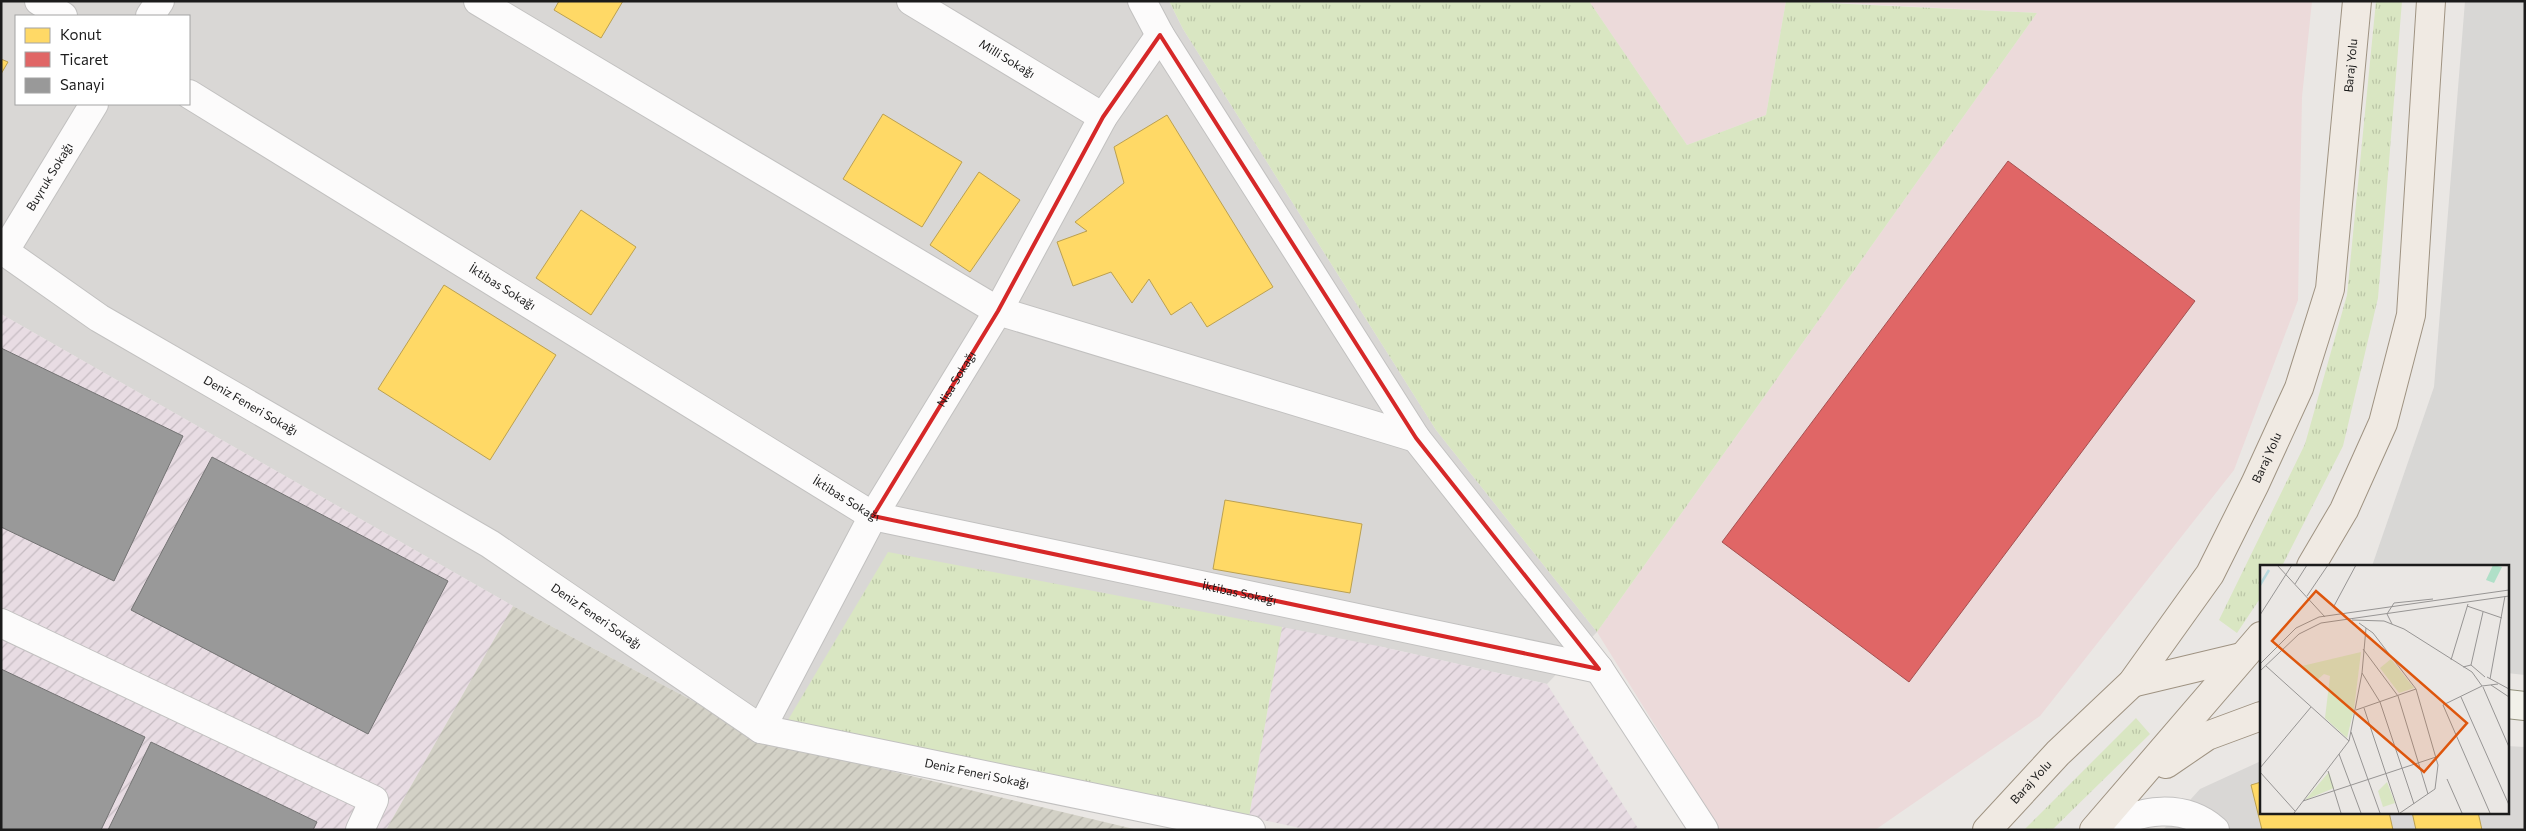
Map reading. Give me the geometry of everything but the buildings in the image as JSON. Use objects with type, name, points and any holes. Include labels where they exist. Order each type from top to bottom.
[{"type":"main road","name":"Baraj Yolu","points":[[1987,830],[2058,753],[2132,683],[2210,574],[2256,484],[2299,388],[2330,289],[2356,1]]},
{"type":"main road","points":[[2312,565],[2344,510],[2383,423],[2411,315],[2431,1]]},
{"type":"main road","points":[[2094,830],[2251,659],[2260,638]]},
{"type":"main road","points":[[2132,683],[2251,659]]},
{"type":"main road","points":[[2508,704],[2525,706]]},
{"type":"main road","points":[[2132,787],[2207,736],[2260,716]]},
{"type":"street","points":[[40,1],[61,15]]},
{"type":"street","points":[[151,15],[160,1]]},
{"type":"street","points":[[478,1],[998,311],[1416,438]]},
{"type":"street","name":"Milli Sokağı","points":[[911,1],[1103,117]]},
{"type":"street","points":[[1142,1],[1160,35],[1416,438],[1600,669],[1704,830]]},
{"type":"street","name":"Nisa Sokağı","points":[[761,729],[873,516],[998,311],[1103,117],[1160,35]]},
{"type":"street","name":"İktibas Sokağı","points":[[190,95],[873,516],[1600,669]]},
{"type":"street","name":"Buyruk Sokağı","points":[[3,250],[93,105]]},
{"type":"street","name":"Deniz Feneri Sokağı","points":[[3,250],[99,318],[490,544],[761,729],[1251,830]]},
{"type":"street","points":[[1,623],[374,800],[360,830]]},
{"type":"street","points":[[2107,830],[2124,818],[2164,810],[2202,819],[2215,830]]},
{"type":"highlighted area","points":[[1160,35],[1416,438],[1599,669],[873,516],[998,311],[1103,117]]},
{"type":"shaded area","points":[[1,1],[1169,1],[1183,29],[1436,430],[1597,632],[1547,684],[1378,646],[785,725],[773,743],[513,606],[1,314]]},
{"type":"shaded area","points":[[1589,1],[1786,1],[1766,115],[1687,145]]},
{"type":"shaded area","points":[[1804,1],[2312,1],[2302,97],[2298,300],[2234,470],[2040,716],[1875,830],[1720,830],[1597,632],[2037,13]]},
{"type":"shaded area","points":[[2465,1],[2525,1],[2525,675],[2508,673],[2508,565],[2372,565],[2434,387]]},
{"type":"shaded area","points":[[1,314],[513,606],[386,830],[1,830]]},
{"type":"shaded area","points":[[513,606],[773,743],[1138,830],[386,830]]},
{"type":"shaded area","points":[[1282,627],[1378,646],[1547,684],[1639,830],[1309,830],[1249,817]]},
{"type":"shaded area","points":[[2508,746],[2525,747],[2525,830],[2163,830],[2200,789],[2260,761],[2260,814],[2508,814]]},
{"type":"green space","points":[[1169,1],[1589,1],[1687,145],[1766,115],[1786,1],[2037,13],[1597,632],[1436,430],[1183,29]]},
{"type":"green space","points":[[2376,1],[2402,1],[2378,298],[2343,446],[2283,565],[2260,565],[2260,598],[2237,633],[2219,620],[2305,444],[2347,295]]},
{"type":"green space","points":[[888,552],[1282,627],[1249,817],[785,725]]},
{"type":"green space","points":[[2136,718],[2150,734],[2052,830],[2024,830]]}]
